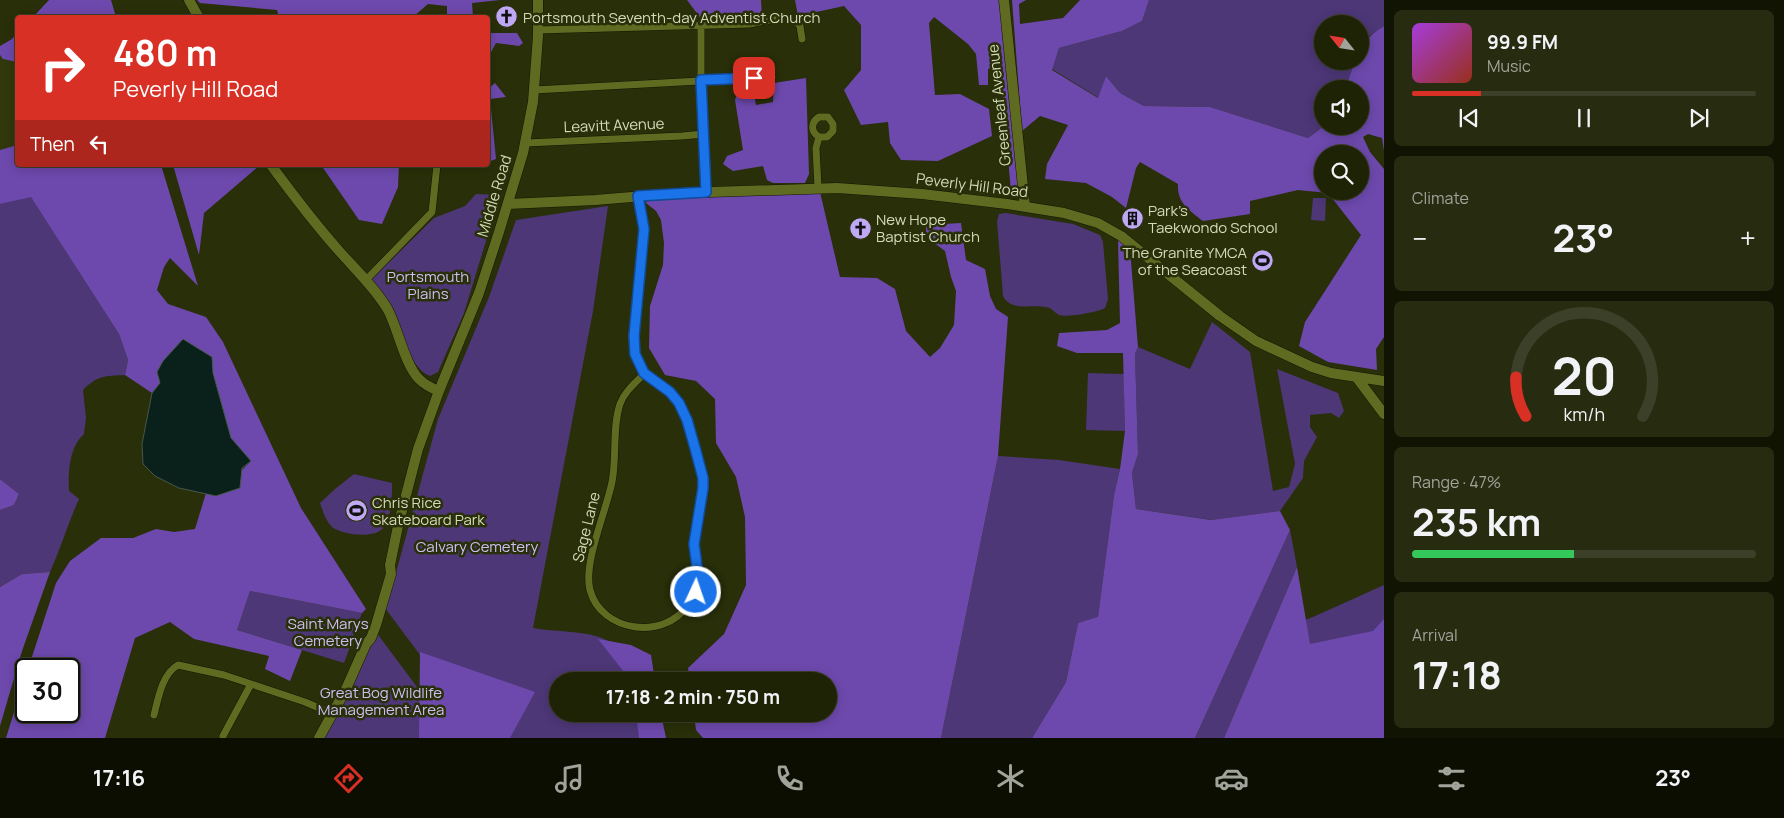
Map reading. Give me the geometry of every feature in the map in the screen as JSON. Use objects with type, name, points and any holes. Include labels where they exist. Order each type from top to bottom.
[{"type":"street","points":[[189,0],[197,15]]},
{"type":"street","name":"Middle Road","points":[[319,738],[333,714],[366,644],[371,638],[411,473],[438,391],[479,293],[508,204],[526,143],[534,90],[538,0]]},
{"type":"street","name":"Greenleaf Avenue","points":[[1004,0],[1025,207]]},
{"type":"street","points":[[538,30],[748,24],[787,17],[796,21],[800,26],[802,39]]},
{"type":"street","points":[[701,26],[701,80],[706,192]]},
{"type":"street","points":[[534,90],[772,77]]},
{"type":"street","name":"Leavitt Avenue","points":[[526,143],[704,134]]},
{"type":"street","points":[[818,187],[816,148],[819,137]]},
{"type":"street","points":[[272,167],[290,191],[387,308],[418,378],[438,391]]},
{"type":"street","points":[[365,280],[432,212],[437,167]]},
{"type":"street","name":"Peverly Hill Road","points":[[508,204],[818,187],[886,191],[1025,207],[1071,215],[1104,226],[1121,236],[1220,316],[1256,341],[1312,367],[1357,378],[1384,381]]},
{"type":"street","points":[[638,196],[644,229],[634,346],[639,365],[644,373]]},
{"type":"street","name":"Sage Lane","points":[[644,373],[670,392],[683,410],[703,478],[703,488],[694,544],[697,567],[696,592],[684,611],[674,619],[664,624],[634,628],[623,626],[604,613],[596,605],[588,582],[589,566],[612,480],[620,406],[629,388],[644,373]]},
{"type":"street","points":[[1357,378],[1384,414]]},
{"type":"street","points":[[154,715],[167,675],[172,668],[178,665],[215,672],[305,702],[333,714]]},
{"type":"street","points":[[224,736],[252,684]]},
{"type":"shaded area","points":[[49,0],[111,0],[115,15],[35,15]]},
{"type":"shaded area","points":[[197,0],[500,0],[472,3],[473,15],[447,15],[447,6],[428,4],[415,15],[278,15],[277,10],[200,3]]},
{"type":"shaded area","points":[[687,0],[761,0],[762,17],[702,20]]},
{"type":"shaded area","points":[[795,0],[1001,0],[1021,191],[1018,195],[1011,192],[1000,65],[988,69],[988,85],[979,85],[976,54],[968,44],[934,17],[929,23],[935,95],[960,94],[989,109],[992,136],[938,161],[901,160],[890,143],[888,122],[861,125],[844,90],[861,70],[861,25],[844,6],[798,16]]},
{"type":"shaded area","points":[[1012,0],[1026,0],[1019,4],[1020,24],[1063,18],[1080,0],[1149,0],[1142,21],[1122,31],[1059,48],[1052,70],[1098,98],[1106,76],[1120,93],[1144,106],[1210,107],[1308,138],[1314,134],[1366,135],[1363,137],[1367,145],[1314,145],[1314,192],[1298,190],[1250,201],[1250,214],[1203,221],[1185,206],[1178,191],[1178,184],[1140,162],[1136,168],[1126,208],[1112,197],[1086,183],[1045,179],[1047,164],[1068,125],[1040,116],[1022,131]]},
{"type":"shaded area","points":[[1384,26],[1384,151],[1382,138],[1369,134],[1369,80],[1348,80],[1352,70],[1369,70],[1369,37]]},
{"type":"shaded area","points":[[490,33],[517,33],[523,43],[519,46],[496,43],[490,54]]},
{"type":"shaded area","points":[[15,35],[15,62],[3,59],[0,55],[0,46]]},
{"type":"shaded area","points":[[0,55],[4,59],[15,61],[15,146],[0,150]]},
{"type":"shaded area","points":[[806,78],[809,174],[805,183],[773,183],[767,180],[763,166],[733,171],[723,164],[727,156],[743,150],[735,100],[741,83],[752,83],[756,105],[773,102],[774,83]]},
{"type":"shaded area","points":[[495,83],[506,97],[490,99],[490,87]]},
{"type":"shaded area","points":[[490,99],[496,159],[490,161]]},
{"type":"shaded area","points":[[15,146],[15,167],[162,167],[198,286],[170,258],[164,267],[157,290],[168,304],[206,317],[223,342],[301,508],[366,609],[362,613],[250,591],[237,630],[302,650],[290,681],[265,669],[269,656],[194,639],[170,622],[135,638],[105,738],[6,738],[15,709],[15,723],[80,723],[80,658],[32,658],[56,583],[70,561],[101,538],[133,538],[156,529],[174,532],[195,529],[206,493],[216,496],[251,461],[231,438],[213,373],[211,357],[160,383],[152,393],[125,375],[128,360],[119,334],[31,197],[0,204],[0,150]]},
{"type":"shaded area","points":[[1369,150],[1384,169],[1384,337],[1376,349],[1377,370],[1328,362],[1299,346],[1305,322],[1361,235],[1334,200],[1369,200]]},
{"type":"shaded area","points":[[174,167],[258,167],[204,213],[199,255]]},
{"type":"shaded area","points":[[322,167],[399,167],[398,187],[382,224],[359,220]]},
{"type":"shaded area","points":[[820,192],[840,277],[877,278],[895,289],[906,331],[930,357],[940,348],[954,325],[956,291],[945,251],[926,237],[926,225],[961,223],[966,260],[985,269],[990,296],[996,309],[1008,317],[998,456],[941,738],[703,738],[696,730],[695,722],[837,722],[837,672],[689,672],[688,668],[724,634],[746,585],[745,517],[736,477],[716,443],[715,399],[696,381],[665,375],[649,348],[650,306],[663,265],[664,243],[661,220],[656,211],[645,200],[681,196]]},
{"type":"shaded area","points":[[1118,240],[1130,249],[1138,347],[1135,354],[1138,454],[1132,473],[1136,509],[1211,520],[1280,511],[1290,530],[1195,738],[1032,738],[1066,682],[1078,623],[1098,617],[1114,495],[1120,469],[1125,431],[1123,353],[1077,353],[1057,346],[1059,333],[1107,330],[1120,323]]},
{"type":"shaded area","points":[[0,479],[19,494],[14,505],[0,510]]},
{"type":"shaded area","points":[[1297,567],[1310,644],[1373,631],[1384,619],[1384,738],[1224,738]]},
{"type":"shaded area","points":[[50,572],[20,658],[15,658],[15,675],[0,726],[0,587],[22,574]]},
{"type":"shaded area","points":[[598,639],[631,645],[651,655],[654,672],[624,672]]},
{"type":"shaded area","points":[[420,652],[535,692],[510,738],[419,738]]},
{"type":"shaded area","points":[[637,722],[663,722],[666,738],[639,738]]},
{"type":"green space","points":[[1149,0],[1384,0],[1384,26],[1369,36],[1369,15],[1314,15],[1314,70],[1352,70],[1348,80],[1314,80],[1314,134],[1308,138],[1210,107],[1144,106],[1120,93],[1106,76],[1099,98],[1052,69],[1059,48],[1122,31],[1142,21]]},
{"type":"green space","name":"Portsmouth Plains","points":[[476,194],[500,195],[464,313],[438,372],[430,376],[422,371],[410,355],[390,305],[372,279],[434,218],[465,206]]},
{"type":"green space","points":[[31,196],[119,334],[128,360],[125,375],[102,377],[93,381],[83,390],[86,418],[84,434],[79,439],[72,453],[69,476],[69,491],[79,499],[50,572],[22,574],[0,587],[0,510],[14,505],[19,494],[0,479],[0,204]]},
{"type":"green space","points":[[1313,198],[1314,200],[1326,200],[1325,221],[1311,220]]},
{"type":"green space","name":"Calvary Cemetery","points":[[608,206],[593,311],[533,628],[584,633],[612,643],[631,672],[549,672],[549,722],[648,722],[651,738],[482,738],[385,608],[438,419],[489,297],[516,220]]},
{"type":"green space","points":[[1006,213],[1073,224],[1100,235],[1103,242],[1108,299],[1105,308],[1082,314],[1062,316],[1048,308],[1016,306],[1007,301],[1003,296],[997,221],[999,214]]},
{"type":"green space","points":[[1212,322],[1250,352],[1273,491],[1289,487],[1295,464],[1277,369],[1338,393],[1344,411],[1339,418],[1331,413],[1310,415],[1310,427],[1317,437],[1304,461],[1303,478],[1280,511],[1212,520],[1136,509],[1132,473],[1138,454],[1135,354],[1138,347],[1190,369]]},
{"type":"green space","points":[[1088,373],[1124,374],[1125,431],[1086,430]]},
{"type":"green space","points":[[998,456],[1059,460],[1120,469],[1114,495],[1098,618],[1078,623],[1066,682],[1032,738],[941,738]]},
{"type":"green space","name":"Chris Rice Skateboard Park","points":[[354,474],[392,483],[392,501],[386,523],[383,528],[373,534],[358,535],[337,530],[332,527],[324,515],[320,503]]},
{"type":"green space","points":[[1290,530],[1297,567],[1224,738],[1195,738]]},
{"type":"green space","points":[[1384,585],[1384,634],[1326,650],[1276,631],[1313,617]]},
{"type":"green space","name":"Saint Marys Cemetery","points":[[250,591],[362,613],[344,663],[237,630]]},
{"type":"green space","name":"Great Bog Wildlife Management Area","points":[[373,628],[455,738],[316,738]]},
{"type":"water","points":[[183,339],[212,357],[213,373],[231,438],[251,461],[242,468],[240,488],[216,496],[179,488],[155,476],[143,464],[142,444],[152,393],[160,383],[157,372],[163,361]]},
{"type":"place","name":"Portsmouth Seventh-day Adventist Church","points":[[507,17]]},
{"type":"place","name":"Park’s Taekwondo School","points":[[1132,219]]},
{"type":"place","name":"New Hope Baptist Church","points":[[860,228]]},
{"type":"place","name":"The Granite YMCA of the Seacoast","points":[[1263,261]]},
{"type":"place","name":"Chris Rice Skateboard Park","points":[[356,511]]},
{"type":"route","points":[[696,592],[697,567],[694,544],[703,478],[683,410],[670,392],[644,373],[635,354],[634,336],[644,229],[638,196],[706,192],[701,80],[754,78]]}]
